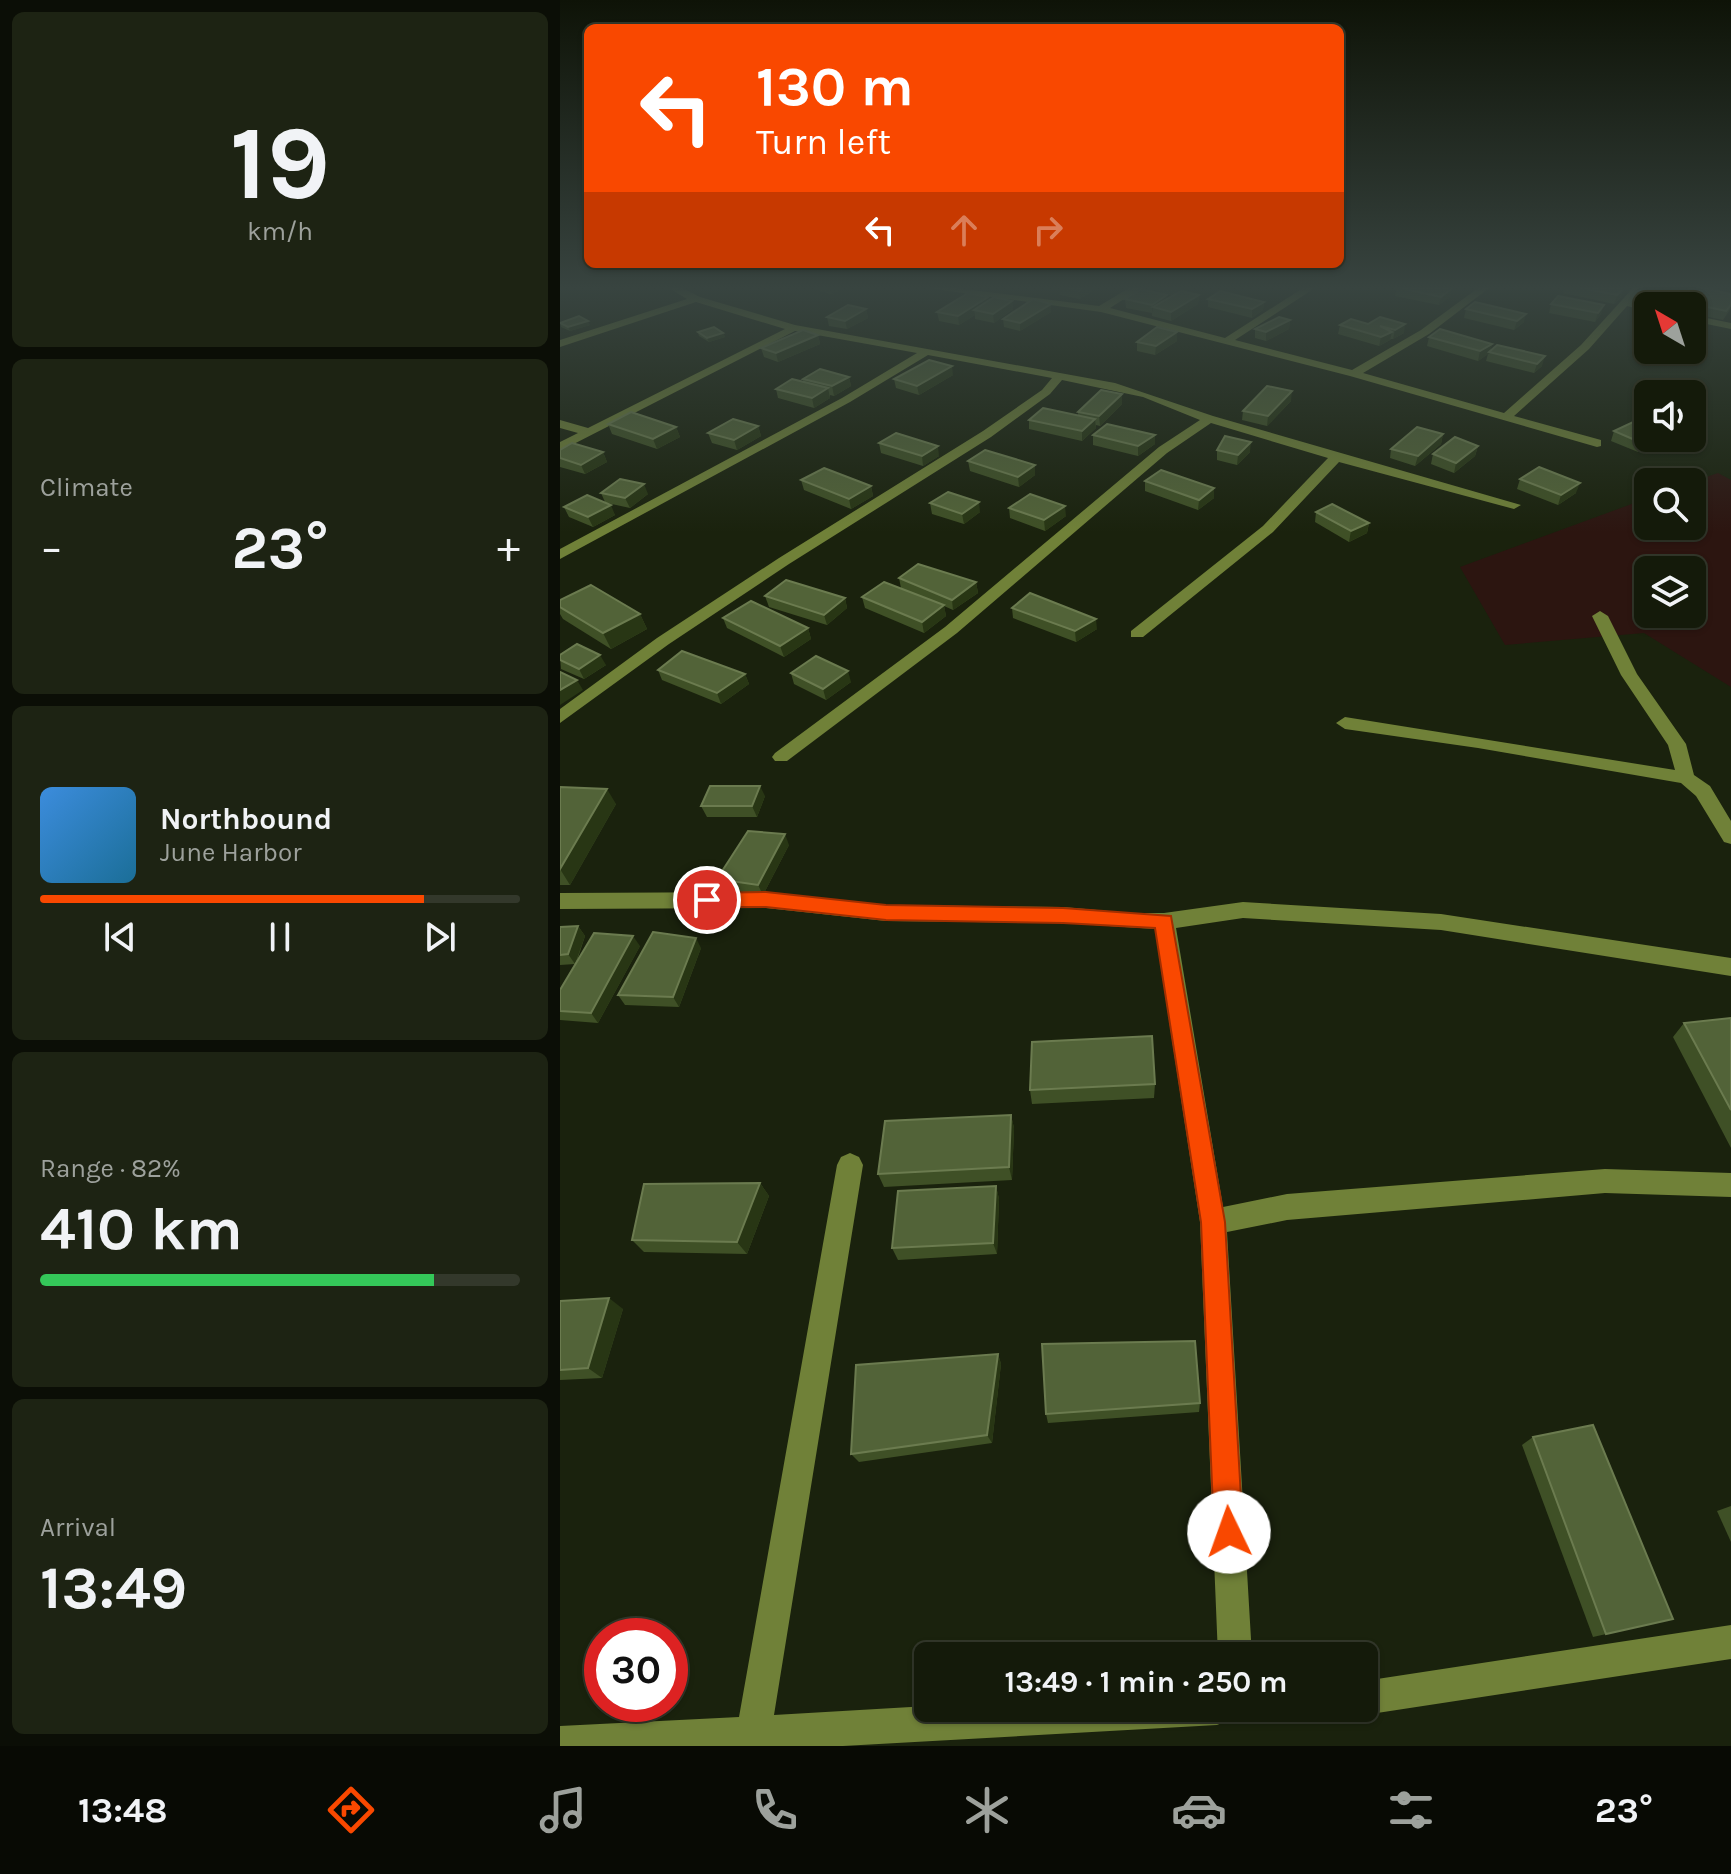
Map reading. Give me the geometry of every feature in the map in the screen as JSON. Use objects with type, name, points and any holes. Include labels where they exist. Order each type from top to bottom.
[{"type":"street","points":[[560,447],[712,369]]},
{"type":"street","points":[[560,555],[897,369]]},
{"type":"street","points":[[1014,369],[1147,395],[1209,419],[1514,505]]},
{"type":"street","points":[[1337,369],[1597,443]]},
{"type":"street","points":[[1354,374],[1362,369]]},
{"type":"street","points":[[1506,417],[1560,369]]},
{"type":"street","points":[[560,717],[663,641],[987,434],[1046,392],[1058,377]]},
{"type":"street","points":[[781,757],[951,630],[1163,450],[1209,419]]},
{"type":"street","points":[[560,424],[589,432]]},
{"type":"street","points":[[1137,634],[1268,529],[1336,457]]},
{"type":"street","points":[[1600,616],[1629,675],[1677,744],[1686,778]]},
{"type":"street","points":[[1345,723],[1478,742],[1686,778],[1703,791],[1731,837]]},
{"type":"street","points":[[560,901],[766,900],[886,913],[1063,915],[1164,921],[1243,910],[1441,922],[1731,967]]},
{"type":"street","points":[[1164,921],[1213,1222],[1234,1642]]},
{"type":"street","points":[[753,1734],[850,1165]]},
{"type":"street","points":[[1213,1222],[1287,1207],[1605,1181],[1731,1185]]},
{"type":"street","points":[[1378,1696],[1731,1642]]},
{"type":"street","points":[[560,1744],[967,1722]]},
{"type":"shaded area","points":[[1718,473],[1731,480],[1731,687],[1644,633],[1505,645],[1460,567],[1634,503],[1634,540],[1706,540],[1706,477]]},
{"type":"building","points":[[819,369],[849,377],[832,386],[803,379]]},
{"type":"building","points":[[912,369],[946,369],[917,386],[894,379]]},
{"type":"building","points":[[792,379],[828,388],[812,398],[776,389]]},
{"type":"building","points":[[1267,386],[1292,391],[1268,416],[1243,411]]},
{"type":"building","points":[[1101,390],[1122,394],[1099,416],[1078,412]]},
{"type":"building","points":[[1043,408],[1095,419],[1082,431],[1029,420]]},
{"type":"building","points":[[631,412],[676,427],[653,439],[608,424]]},
{"type":"building","points":[[733,419],[758,426],[734,440],[708,433]]},
{"type":"building","points":[[1634,422],[1634,440],[1614,431]]},
{"type":"building","points":[[1107,424],[1155,435],[1138,446],[1093,435]]},
{"type":"building","points":[[1417,427],[1443,434],[1418,456],[1391,449]]},
{"type":"building","points":[[896,433],[938,446],[922,456],[879,443]]},
{"type":"building","points":[[1225,436],[1251,442],[1238,455],[1217,450]]},
{"type":"building","points":[[1455,437],[1478,446],[1456,463],[1433,454]]},
{"type":"building","points":[[572,443],[603,452],[581,465],[560,458],[560,450]]},
{"type":"building","points":[[985,450],[1035,465],[1018,477],[968,461]]},
{"type":"building","points":[[1539,467],[1580,483],[1561,495],[1520,479]]},
{"type":"building","points":[[824,468],[871,486],[849,499],[801,480]]},
{"type":"building","points":[[1161,470],[1214,488],[1199,500],[1145,481]]},
{"type":"building","points":[[620,479],[644,484],[625,498],[601,493]]},
{"type":"building","points":[[948,492],[979,502],[962,514],[930,503]]},
{"type":"building","points":[[1030,494],[1065,506],[1044,520],[1009,508]]},
{"type":"building","points":[[587,495],[611,505],[588,517],[564,507]]},
{"type":"building","points":[[1332,504],[1369,523],[1351,531],[1316,512]]},
{"type":"building","points":[[918,564],[976,582],[952,600],[899,578]]},
{"type":"building","points":[[786,580],[845,598],[824,615],[765,596]]},
{"type":"building","points":[[884,582],[944,605],[922,622],[862,597]]},
{"type":"building","points":[[591,585],[640,614],[603,633],[560,607],[560,600]]},
{"type":"building","points":[[1030,593],[1096,619],[1075,631],[1012,608]]},
{"type":"building","points":[[751,601],[808,628],[780,646],[723,618]]},
{"type":"building","points":[[577,644],[600,655],[579,669],[560,660],[560,655]]},
{"type":"building","points":[[682,651],[745,674],[717,693],[658,670]]},
{"type":"building","points":[[816,656],[848,671],[823,689],[791,673]]},
{"type":"building","points":[[560,672],[577,680],[560,690]]},
{"type":"building","points":[[710,786],[760,786],[752,806],[701,806]]},
{"type":"building","points":[[560,787],[607,789],[560,869]]},
{"type":"building","points":[[748,831],[785,834],[758,885],[717,879]]},
{"type":"building","points":[[578,926],[568,954],[560,955],[560,927]]},
{"type":"building","points":[[653,932],[696,938],[673,997],[618,995]]},
{"type":"building","points":[[594,933],[633,936],[591,1013],[560,1011],[560,990]]},
{"type":"building","points":[[1731,1018],[1731,1110],[1684,1023]]},
{"type":"building","points":[[1152,1036],[1155,1084],[1030,1090],[1032,1042]]},
{"type":"building","points":[[1011,1115],[1009,1167],[878,1174],[885,1121]]},
{"type":"building","points":[[760,1183],[737,1242],[632,1240],[644,1184]]},
{"type":"building","points":[[996,1186],[993,1243],[892,1248],[898,1191]]},
{"type":"building","points":[[609,1298],[588,1368],[560,1370],[560,1301]]},
{"type":"building","points":[[1195,1341],[1200,1403],[1046,1414],[1042,1344]]},
{"type":"building","points":[[998,1354],[987,1435],[851,1454],[856,1365]]},
{"type":"building","points":[[1593,1425],[1673,1619],[1606,1634],[1533,1437]]},
{"type":"route","points":[[707,900],[766,900],[886,913],[1063,915],[1164,921],[1213,1222],[1229,1532]]}]
